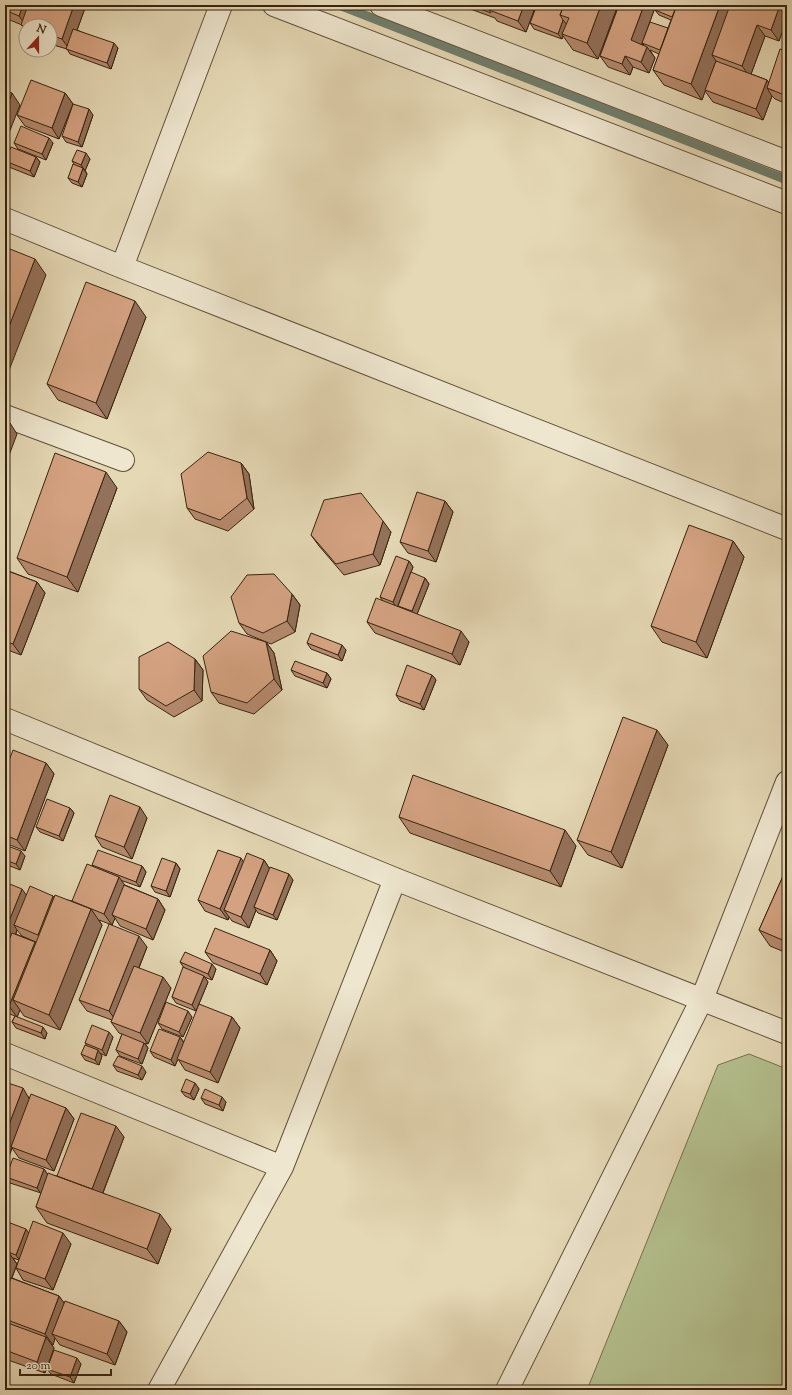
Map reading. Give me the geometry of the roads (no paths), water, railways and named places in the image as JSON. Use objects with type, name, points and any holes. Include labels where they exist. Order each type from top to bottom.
[{"type":"street","points":[[122,267],[221,5]]},
{"type":"street","points":[[274,5],[787,203]]},
{"type":"street","points":[[382,5],[787,162]]},
{"type":"street","points":[[5,219],[122,267],[787,529]]},
{"type":"street","points":[[5,416],[123,460]]},
{"type":"street","points":[[5,719],[395,879],[787,1033]]},
{"type":"street","points":[[507,1390],[702,999],[787,782]]},
{"type":"street","points":[[159,1390],[282,1167],[395,879]]},
{"type":"street","points":[[5,1054],[282,1167]]},
{"type":"waterway","points":[[339,5],[787,180]]}]
